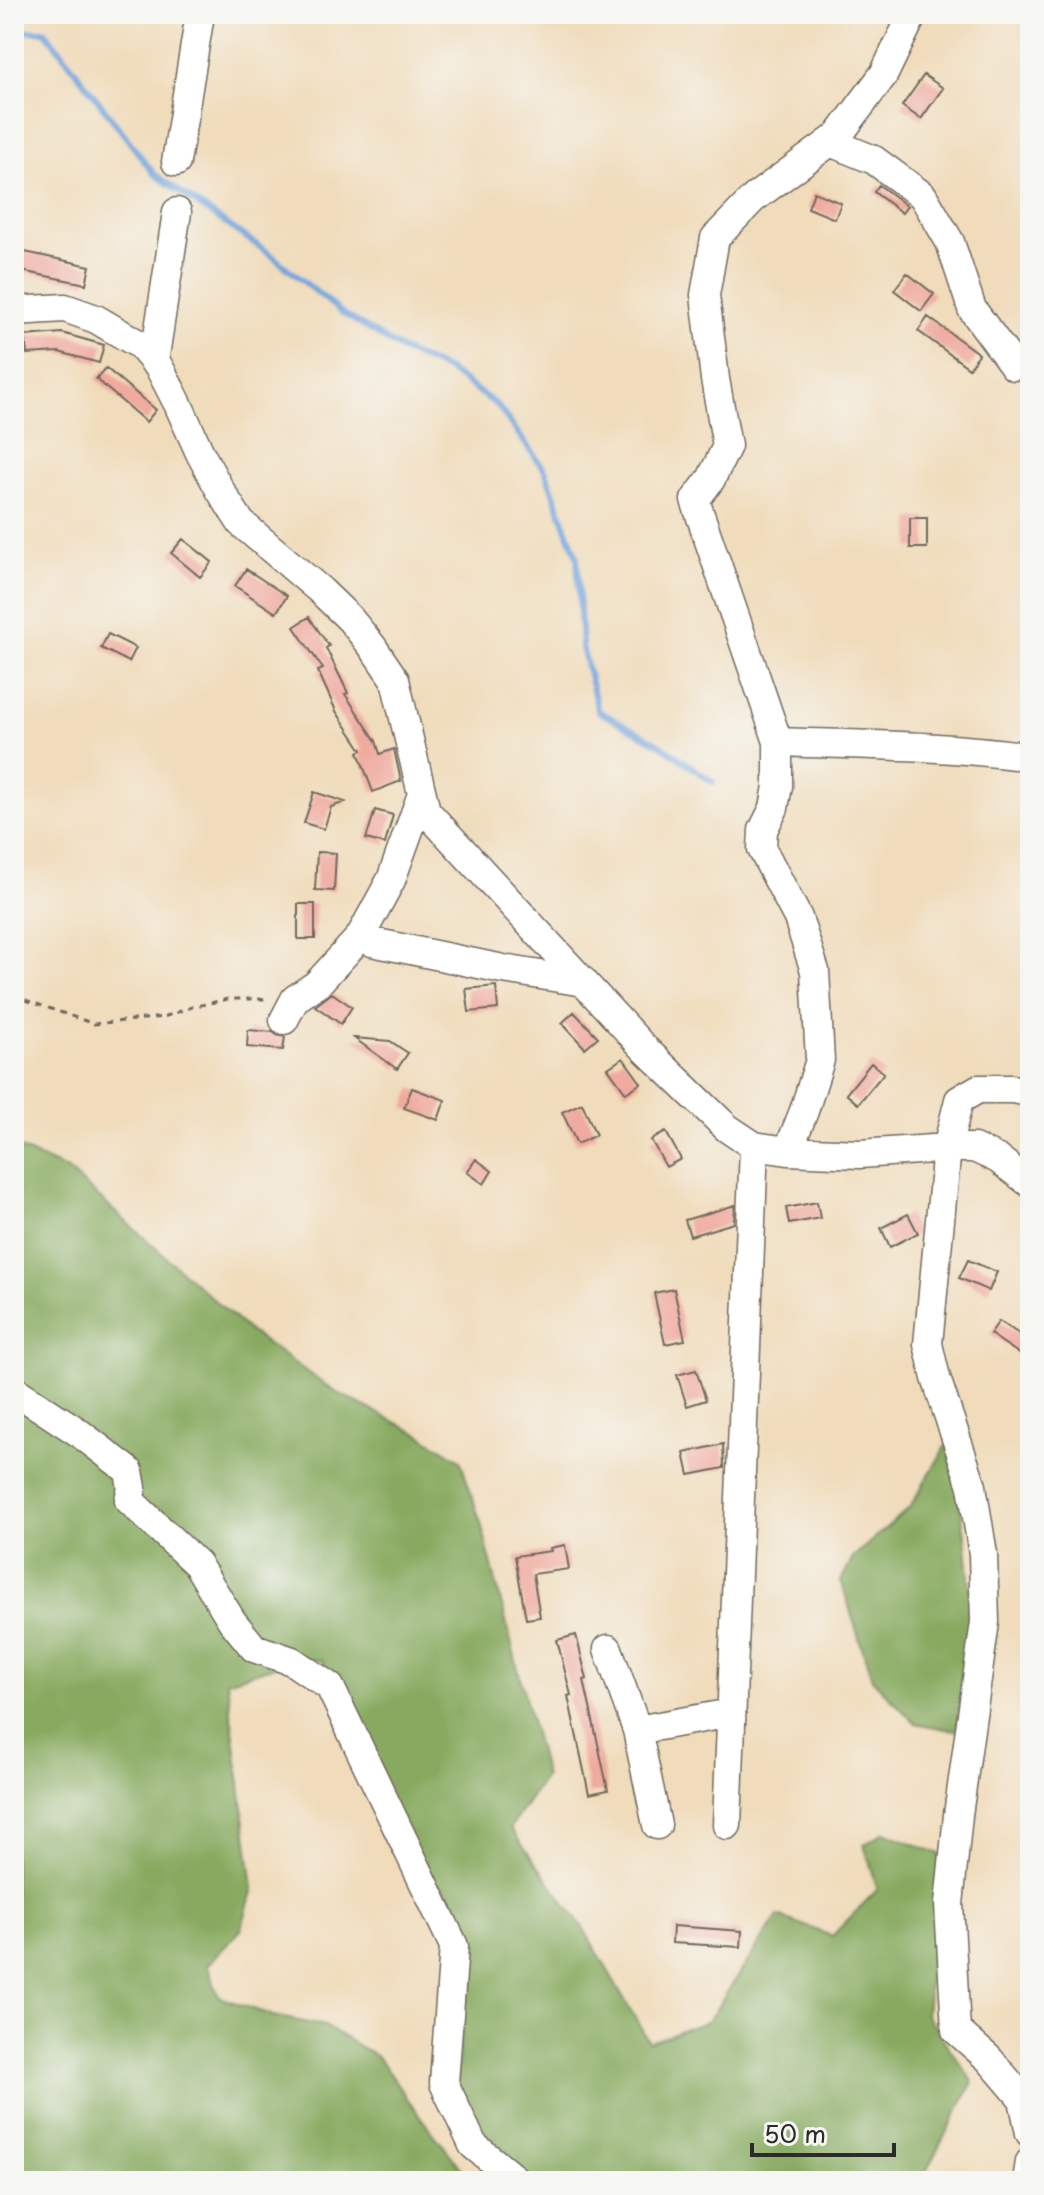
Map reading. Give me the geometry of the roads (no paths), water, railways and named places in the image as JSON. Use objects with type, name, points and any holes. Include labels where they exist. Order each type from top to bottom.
[{"type":"street","points":[[176,162],[200,14]]},
{"type":"street","points":[[788,1151],[820,1060],[815,971],[798,918],[762,849],[763,830],[774,808],[778,786],[778,742],[695,500],[711,479],[727,446],[705,295],[715,238],[754,198],[838,136],[884,74],[913,14]]},
{"type":"street","points":[[830,142],[874,160],[923,196],[950,242],[972,309],[1014,366]]},
{"type":"street","points":[[154,362],[177,212]]},
{"type":"street","points":[[14,311],[65,308],[96,319],[140,345],[154,362],[178,404],[213,478],[241,523],[350,619],[395,680],[426,811],[645,1049],[727,1128],[754,1146],[788,1151],[860,1154],[974,1148],[998,1159],[1030,1183]]},
{"type":"street","points":[[778,742],[1001,752],[1030,757]]},
{"type":"street","points":[[289,1009],[360,937],[391,880],[422,794]]},
{"type":"street","points":[[360,937],[503,969],[584,982]]},
{"type":"street","points":[[1030,1092],[978,1089],[959,1100],[947,1148],[928,1344],[936,1378],[972,1486],[983,1554],[985,1622],[949,1904],[956,2030],[989,2059],[1023,2099],[1030,2133]]},
{"type":"street","points":[[727,1825],[754,1146]]},
{"type":"street","points":[[14,1390],[78,1432],[129,1471],[132,1488],[129,1500],[197,1564],[232,1621],[254,1648],[292,1661],[330,1687],[454,1946],[444,2083],[473,2145],[517,2181]]},
{"type":"street","points":[[608,1649],[637,1730],[657,1825]]},
{"type":"street","points":[[637,1730],[731,1713]]},
{"type":"street","points":[[1027,2181],[1030,2162]]},
{"type":"waterway","points":[[14,31],[45,31],[154,174],[270,254],[342,313],[402,350],[448,370],[497,405],[545,470],[577,557],[582,647],[598,711],[661,745],[713,782]]}]
